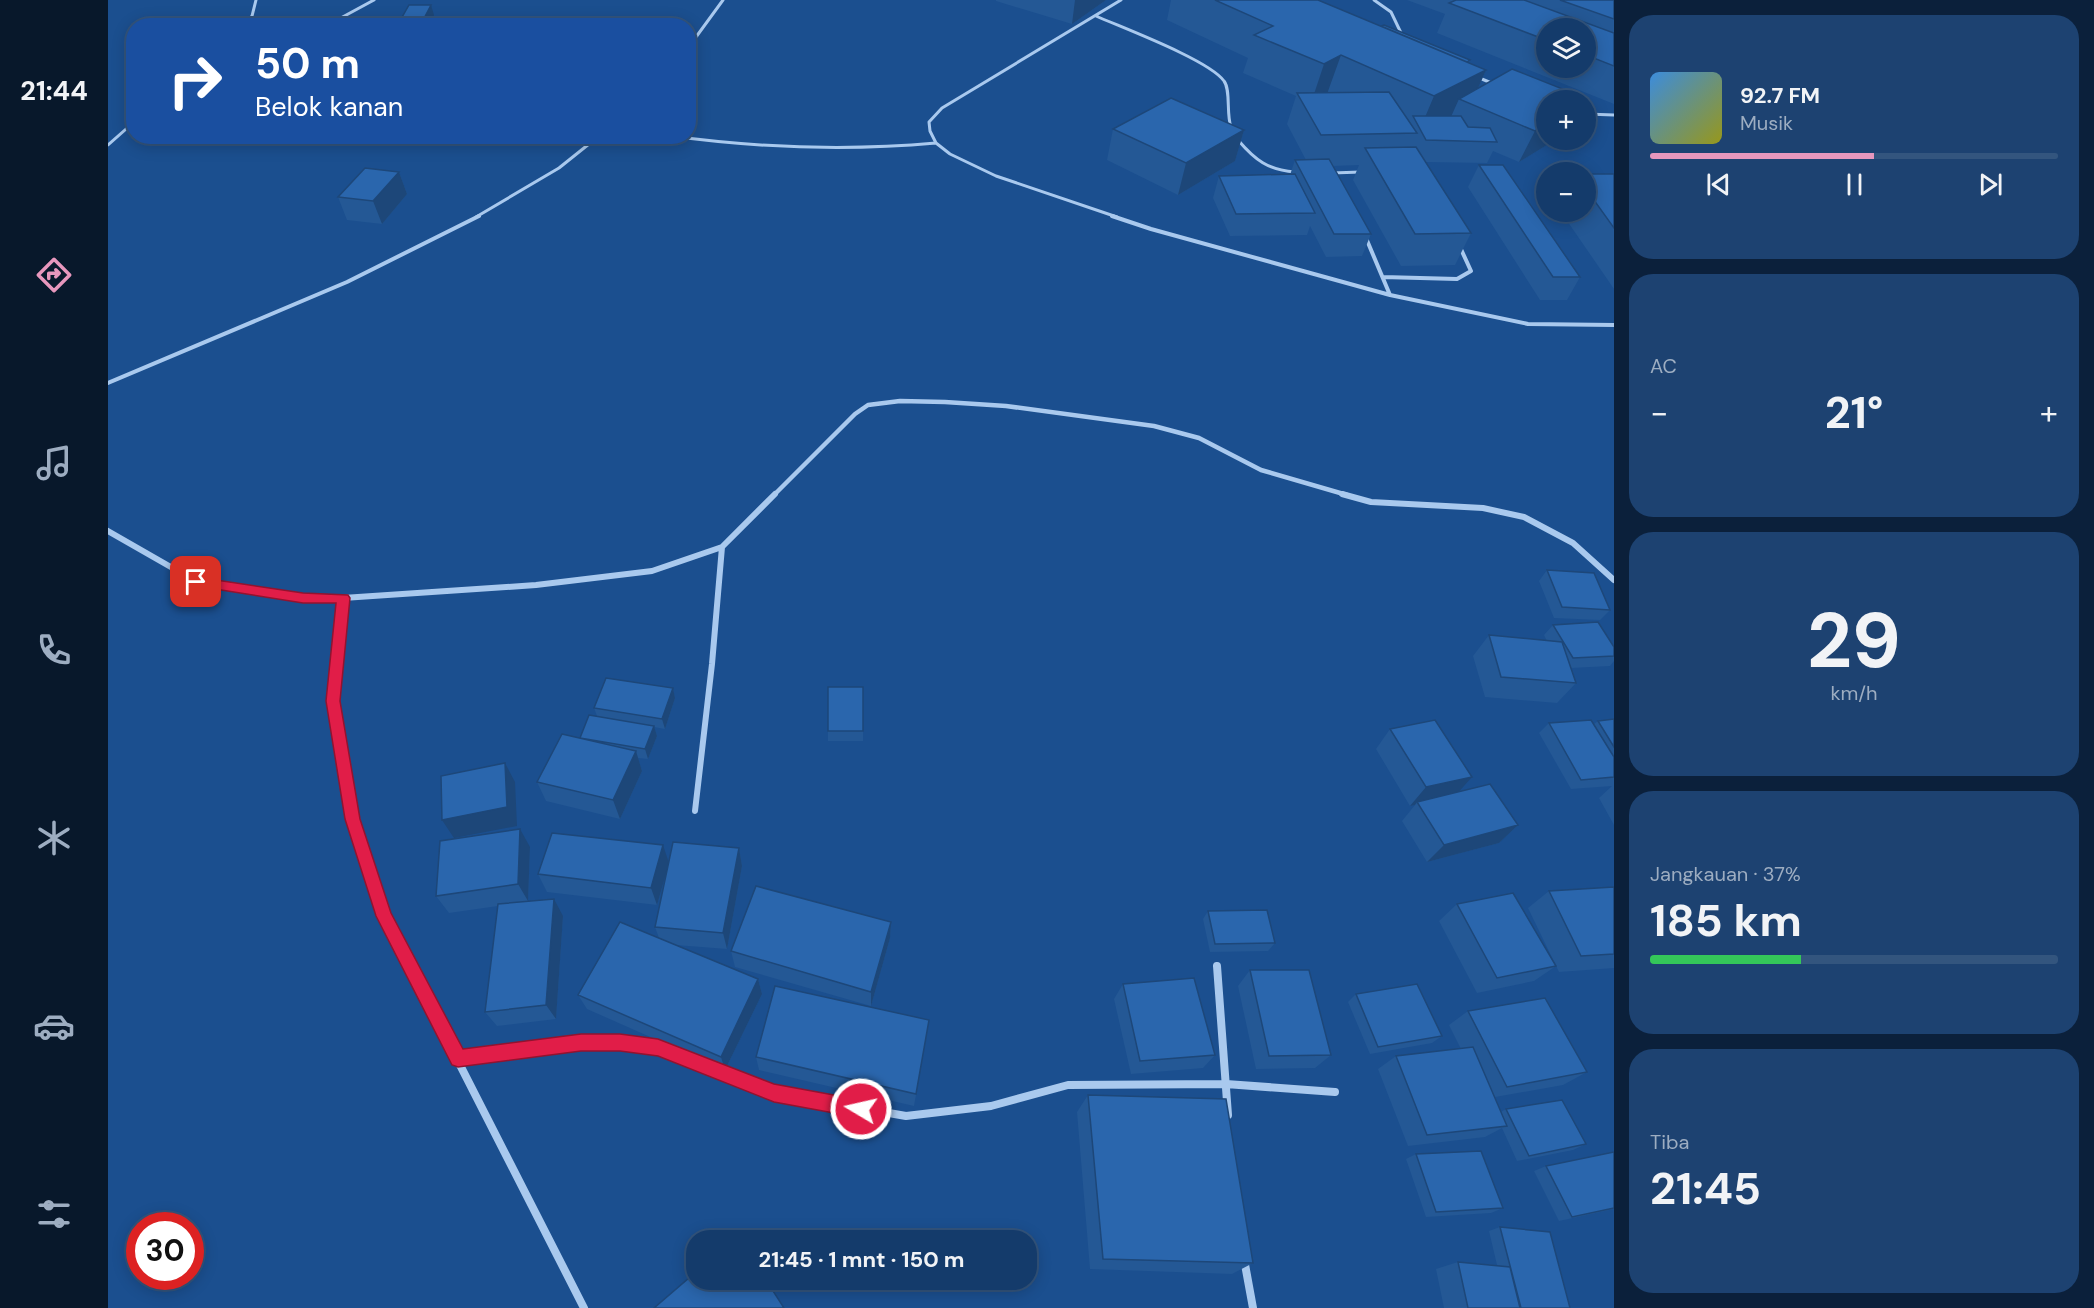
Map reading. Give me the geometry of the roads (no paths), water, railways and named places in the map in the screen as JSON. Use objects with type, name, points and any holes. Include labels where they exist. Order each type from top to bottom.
[{"type":"street","points":[[108,531],[196,582],[303,598],[344,598],[536,585],[652,571],[722,547],[855,414],[868,405],[900,401],[945,402],[1006,406],[1154,426],[1199,438],[1261,470],[1371,502],[1483,508],[1524,517],[1574,543],[1614,580]]},
{"type":"street","points":[[695,811],[712,664],[722,547]]},
{"type":"street","points":[[344,598],[333,701],[352,819],[384,916],[584,1308]]},
{"type":"street","points":[[1217,966],[1229,1130]]},
{"type":"street","points":[[458,1059],[581,1043],[620,1042],[658,1048],[774,1093],[906,1116],[991,1106],[1068,1085],[1226,1084],[1335,1092]]},
{"type":"street","points":[[1243,1254],[1253,1308]]},
{"type":"lane","points":[[250,18],[256,0]]},
{"type":"lane","points":[[341,18],[374,0]]},
{"type":"lane","points":[[696,37],[723,0]]},
{"type":"lane","points":[[1121,0],[942,108],[929,122],[930,131],[936,143],[950,153],[996,176],[1118,217],[1390,295],[1528,324],[1614,325]]},
{"type":"lane","points":[[1374,0],[1391,12],[1404,40]]},
{"type":"lane","points":[[1096,16],[1190,58],[1224,80],[1227,86],[1228,121],[1232,130]]},
{"type":"lane","points":[[1477,76],[1495,85]]},
{"type":"lane","points":[[1596,114],[1614,115]]},
{"type":"lane","points":[[108,145],[126,129]]},
{"type":"lane","points":[[696,138],[819,150],[885,148],[936,143]]},
{"type":"lane","points":[[1237,139],[1257,163],[1275,170],[1302,172]]},
{"type":"lane","points":[[108,383],[371,271],[456,229],[524,191],[588,144]]},
{"type":"lane","points":[[1323,173],[1365,172]]},
{"type":"lane","points":[[1332,173],[1336,178]]},
{"type":"lane","points":[[1363,232],[1390,295]]},
{"type":"lane","points":[[1383,277],[1458,279],[1471,270],[1455,239]]}]
